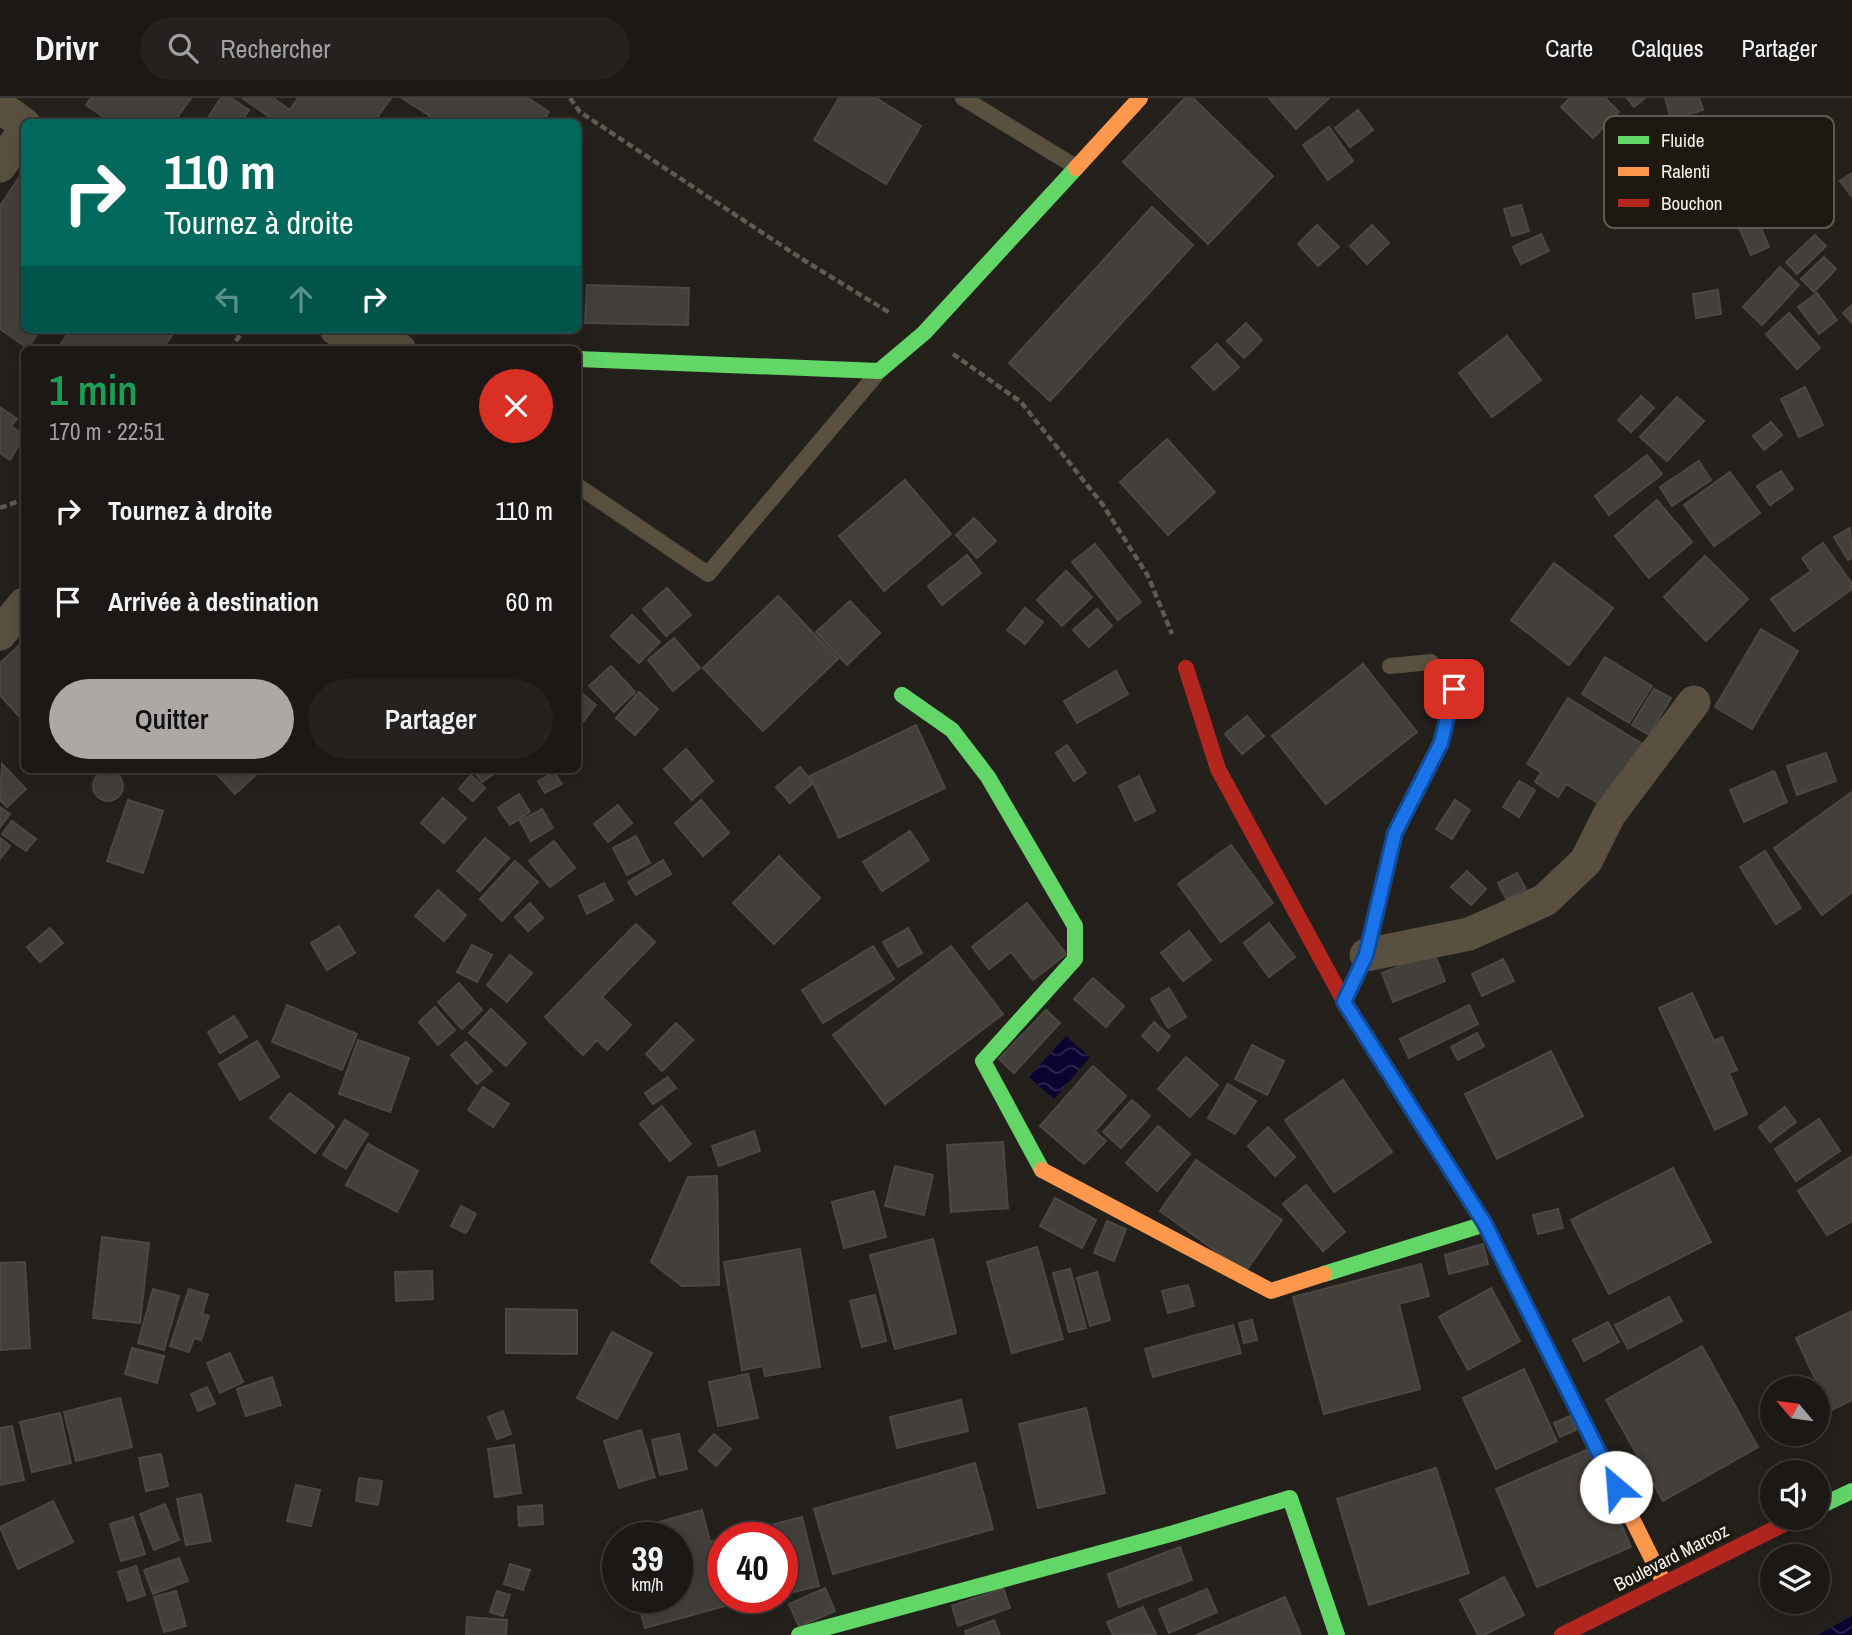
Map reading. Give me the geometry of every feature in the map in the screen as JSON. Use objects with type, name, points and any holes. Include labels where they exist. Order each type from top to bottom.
[{"type":"street","points":[[581,359],[879,371],[924,333],[1140,98]]},
{"type":"street","points":[[0,107],[21,122]]},
{"type":"street","points":[[0,166],[21,134]]},
{"type":"street","points":[[348,333],[388,346]]},
{"type":"street","points":[[0,635],[21,608]]},
{"type":"street","points":[[1186,668],[1218,769],[1344,1002],[1485,1224],[1664,1583]]},
{"type":"street","points":[[902,695],[951,730],[988,777],[1075,926],[1075,960],[983,1061],[1042,1172],[1272,1291],[1485,1224]]},
{"type":"street","points":[[1366,955],[1469,934],[1545,900],[1586,861],[1609,816],[1694,702]]},
{"type":"street","points":[[1830,1501],[1852,1491]]},
{"type":"street","points":[[799,1635],[1174,1533],[1290,1498],[1337,1635]]},
{"type":"street","name":"Boulevard Marcoz","points":[[1562,1635],[1772,1530]]},
{"type":"lane","points":[[963,98],[1076,167]]},
{"type":"lane","points":[[581,488],[708,574],[879,371]]},
{"type":"lane","points":[[1344,1002],[1366,955],[1395,833],[1441,743],[1454,689],[1431,662],[1390,666]]},
{"type":"path","points":[[0,508],[21,500]]},
{"type":"water","points":[[1066,1036],[1090,1057],[1054,1099],[1029,1077]]},
{"type":"water","points":[[1852,1616],[1852,1635],[1818,1635]]},
{"type":"building","points":[[91,98],[191,98],[176,119],[107,119],[86,105]]},
{"type":"building","points":[[221,98],[231,98],[249,110],[243,119],[207,119]]},
{"type":"building","points":[[242,98],[273,98],[290,110],[298,98],[391,98],[376,119],[273,119]]},
{"type":"building","points":[[402,98],[528,98],[549,112],[544,119],[428,119],[430,116]]},
{"type":"building","points":[[839,98],[876,98],[921,126],[886,184],[814,140]]},
{"type":"building","points":[[1185,98],[1193,98],[1273,176],[1208,244],[1123,162]]},
{"type":"building","points":[[1269,98],[1329,98],[1296,129]]},
{"type":"building","points":[[1570,98],[1605,98],[1619,112],[1615,116],[1604,116],[1604,127],[1593,138],[1561,107]]},
{"type":"building","points":[[1627,98],[1645,98],[1634,107]]},
{"type":"building","points":[[1665,98],[1699,98],[1703,110],[1670,116]]},
{"type":"building","points":[[1358,110],[1373,130],[1350,147],[1335,128]]},
{"type":"building","points":[[1329,127],[1353,161],[1328,180],[1303,145]]},
{"type":"building","points":[[1852,173],[1852,197],[1840,181]]},
{"type":"building","points":[[21,174],[21,333],[37,333],[29,346],[25,346],[0,329],[0,206]]},
{"type":"building","points":[[1521,205],[1529,231],[1512,236],[1504,209]]},
{"type":"building","points":[[1152,207],[1193,245],[1050,401],[1009,363]]},
{"type":"building","points":[[1317,225],[1339,247],[1318,266],[1298,244]]},
{"type":"building","points":[[1372,225],[1389,243],[1367,264],[1350,246]]},
{"type":"building","points":[[1739,228],[1761,228],[1769,247],[1751,255]]},
{"type":"building","points":[[1541,234],[1549,251],[1521,264],[1513,247]]},
{"type":"building","points":[[1815,235],[1826,246],[1797,274],[1786,262]]},
{"type":"building","points":[[1824,257],[1836,269],[1814,292],[1801,279]]},
{"type":"building","points":[[1780,267],[1799,285],[1762,325],[1743,307]]},
{"type":"building","points":[[587,285],[689,288],[688,325],[585,323]]},
{"type":"building","points":[[1718,290],[1721,314],[1696,318],[1693,294]]},
{"type":"building","points":[[1817,293],[1837,320],[1819,334],[1798,307]]},
{"type":"building","points":[[1852,305],[1852,323],[1843,313]]},
{"type":"building","points":[[1789,313],[1820,348],[1797,369],[1766,334]]},
{"type":"building","points":[[1246,323],[1262,340],[1244,358],[1227,341]]},
{"type":"building","points":[[68,333],[173,333],[165,346],[60,346]]},
{"type":"building","points":[[1507,336],[1541,380],[1492,417],[1459,373]]},
{"type":"building","points":[[1217,344],[1239,367],[1214,390],[1192,367]]},
{"type":"building","points":[[1805,387],[1823,425],[1799,437],[1781,399]]},
{"type":"building","points":[[1641,396],[1654,408],[1631,432],[1618,420]]},
{"type":"building","points":[[1677,397],[1704,421],[1667,461],[1640,437]]},
{"type":"building","points":[[0,407],[17,419],[11,426],[21,433],[21,440],[10,460],[0,453]]},
{"type":"building","points":[[1771,422],[1782,435],[1764,450],[1753,436]]},
{"type":"building","points":[[1167,439],[1215,492],[1168,535],[1120,482]]},
{"type":"building","points":[[1647,455],[1662,474],[1609,515],[1595,496]]},
{"type":"building","points":[[1699,461],[1711,480],[1672,506],[1660,487]]},
{"type":"building","points":[[1781,471],[1793,489],[1770,505],[1757,486]]},
{"type":"building","points":[[1730,472],[1760,513],[1714,546],[1684,505]]},
{"type":"building","points":[[905,480],[951,534],[884,591],[839,536]]},
{"type":"building","points":[[1657,500],[1692,542],[1649,578],[1615,536]]},
{"type":"building","points":[[974,518],[996,541],[977,558],[956,535]]},
{"type":"building","points":[[1850,528],[1852,558],[1848,560],[1834,537]]},
{"type":"building","points":[[1823,543],[1852,584],[1852,589],[1794,631],[1771,599],[1811,571],[1802,558]]},
{"type":"building","points":[[1095,544],[1141,602],[1118,620],[1072,562]]},
{"type":"building","points":[[967,555],[981,573],[942,605],[928,586]]},
{"type":"building","points":[[1705,556],[1748,599],[1706,641],[1664,597]]},
{"type":"building","points":[[1554,563],[1613,608],[1569,665],[1511,620]]},
{"type":"building","points":[[1066,571],[1092,597],[1062,626],[1037,600]]},
{"type":"building","points":[[667,588],[691,615],[666,636],[643,609]]},
{"type":"building","points":[[778,596],[838,659],[763,731],[703,668]]},
{"type":"building","points":[[850,601],[880,633],[847,665],[816,632]]},
{"type":"building","points":[[1025,608],[1043,622],[1025,644],[1007,630]]},
{"type":"building","points":[[1097,609],[1112,626],[1089,647],[1073,630]]},
{"type":"building","points":[[632,615],[660,642],[639,663],[611,636]]},
{"type":"building","points":[[1761,629],[1798,651],[1752,729],[1715,707]]},
{"type":"building","points":[[674,638],[700,668],[673,691],[648,660]]},
{"type":"building","points":[[21,644],[21,719],[0,695],[0,663]]},
{"type":"building","points":[[1605,657],[1652,686],[1629,723],[1582,694]]},
{"type":"building","points":[[1363,664],[1417,732],[1326,804],[1272,736]]},
{"type":"building","points":[[611,666],[635,692],[614,712],[589,686]]},
{"type":"building","points":[[1116,671],[1128,694],[1077,723],[1064,701]]},
{"type":"building","points":[[1654,689],[1671,698],[1649,735],[1632,725]]},
{"type":"building","points":[[581,692],[596,705],[581,724]]},
{"type":"building","points":[[639,692],[658,709],[635,735],[616,718]]},
{"type":"building","points":[[1568,698],[1644,745],[1606,808],[1566,784],[1558,797],[1535,782],[1541,772],[1527,764]]},
{"type":"building","points":[[1247,716],[1264,736],[1242,754],[1225,734]]},
{"type":"building","points":[[916,725],[945,788],[839,838],[810,776]]},
{"type":"building","points":[[1067,745],[1086,773],[1074,781],[1056,753]]},
{"type":"building","points":[[686,749],[713,781],[692,800],[664,769]]},
{"type":"building","points":[[1826,753],[1836,781],[1797,795],[1787,766]]},
{"type":"building","points":[[2,764],[26,789],[7,807],[0,800]]},
{"type":"building","points":[[800,767],[813,783],[790,803],[776,787]]},
{"type":"building","points":[[1774,771],[1787,802],[1744,822],[1730,790]]},
{"type":"building","points":[[100,773],[116,773],[122,780],[122,792],[114,800],[102,800],[94,792],[94,780]]},
{"type":"building","points":[[216,773],[258,773],[235,794]]},
{"type":"building","points":[[475,773],[496,773],[482,782]]},
{"type":"building","points":[[555,773],[562,784],[545,793],[538,781]]},
{"type":"building","points":[[471,775],[485,788],[473,801],[459,789]]},
{"type":"building","points":[[1139,776],[1155,811],[1135,821],[1119,786]]},
{"type":"building","points":[[1519,781],[1535,790],[1519,817],[1503,807]]},
{"type":"building","points":[[1852,792],[1852,892],[1822,915],[1774,848]]},
{"type":"building","points":[[519,794],[530,812],[510,825],[498,808]]},
{"type":"building","points":[[443,798],[466,818],[444,843],[421,823]]},
{"type":"building","points":[[128,800],[163,811],[143,873],[107,861]]},
{"type":"building","points":[[701,800],[729,833],[703,856],[675,823]]},
{"type":"building","points":[[1455,800],[1470,810],[1452,839],[1436,829]]},
{"type":"building","points":[[618,805],[632,823],[608,842],[594,824]]},
{"type":"building","points":[[0,807],[10,814],[0,827]]},
{"type":"building","points":[[542,809],[553,828],[531,841],[520,821]]},
{"type":"building","points":[[12,821],[36,839],[26,851],[2,834]]},
{"type":"building","points":[[910,831],[929,860],[882,891],[863,862]]},
{"type":"building","points":[[636,836],[650,863],[627,875],[613,848]]},
{"type":"building","points":[[0,838],[10,846],[0,859]]},
{"type":"building","points":[[485,838],[509,858],[480,891],[457,871]]},
{"type":"building","points":[[554,841],[575,868],[550,887],[529,861]]},
{"type":"building","points":[[1231,845],[1273,903],[1221,942],[1178,884]]},
{"type":"building","points":[[1765,851],[1801,908],[1776,924],[1740,867]]},
{"type":"building","points":[[779,856],[820,898],[774,944],[733,903]]},
{"type":"building","points":[[663,860],[671,874],[636,895],[628,882]]},
{"type":"building","points":[[515,861],[538,882],[502,921],[480,899]]},
{"type":"building","points":[[1467,871],[1486,889],[1471,905],[1451,887]]},
{"type":"building","points":[[1517,873],[1526,889],[1506,899],[1498,883]]},
{"type":"building","points":[[604,883],[613,900],[587,914],[579,896]]},
{"type":"building","points":[[438,890],[466,915],[444,941],[415,916]]},
{"type":"building","points":[[530,903],[543,918],[528,931],[515,917]]},
{"type":"building","points":[[1027,903],[1066,954],[1033,980],[1011,952],[989,969],[972,947]]},
{"type":"building","points":[[1269,923],[1295,957],[1269,977],[1244,943]]},
{"type":"building","points":[[636,924],[655,942],[602,997],[631,1025],[607,1050],[597,1040],[583,1055],[545,1017]]},
{"type":"building","points":[[339,926],[355,953],[327,970],[311,943]]},
{"type":"building","points":[[50,928],[63,943],[40,962],[27,947]]},
{"type":"building","points":[[908,928],[922,953],[898,967],[883,942]]},
{"type":"building","points":[[1189,931],[1211,960],[1183,981],[1161,953]]},
{"type":"building","points":[[472,945],[492,955],[477,982],[457,972]]},
{"type":"building","points":[[873,946],[894,979],[823,1023],[802,990]]},
{"type":"building","points":[[951,946],[1003,1014],[885,1104],[833,1035]]},
{"type":"building","points":[[1434,952],[1445,981],[1393,1002],[1382,973]]},
{"type":"building","points":[[510,955],[532,973],[507,1002],[487,985]]},
{"type":"building","points":[[1503,959],[1514,981],[1482,996],[1472,974]]},
{"type":"building","points":[[1093,978],[1124,1006],[1106,1027],[1074,999]]},
{"type":"building","points":[[459,983],[482,1010],[462,1029],[438,1002]]},
{"type":"building","points":[[1169,988],[1186,1017],[1168,1028],[1151,999]]},
{"type":"building","points":[[1692,993],[1714,1041],[1722,1037],[1737,1070],[1729,1073],[1747,1114],[1715,1130],[1659,1008]]},
{"type":"building","points":[[287,1005],[357,1034],[342,1070],[272,1042]]},
{"type":"building","points":[[1469,1005],[1478,1024],[1409,1058],[1400,1039]]},
{"type":"building","points":[[435,1007],[455,1030],[438,1045],[419,1022]]},
{"type":"building","points":[[491,1009],[526,1043],[506,1066],[469,1033]]},
{"type":"building","points":[[1046,1010],[1060,1023],[1014,1073],[999,1059]]},
{"type":"building","points":[[234,1016],[247,1037],[220,1053],[208,1032]]},
{"type":"building","points":[[1154,1022],[1170,1036],[1158,1051],[1142,1036]]},
{"type":"building","points":[[676,1023],[693,1040],[662,1071],[646,1054]]},
{"type":"building","points":[[1477,1033],[1484,1046],[1458,1060],[1451,1047]]},
{"type":"building","points":[[358,1040],[409,1058],[390,1112],[339,1094]]},
{"type":"building","points":[[257,1041],[279,1077],[240,1100],[219,1064]]},
{"type":"building","points":[[466,1042],[492,1071],[477,1084],[451,1055]]},
{"type":"building","points":[[1252,1045],[1284,1061],[1267,1095],[1235,1079]]},
{"type":"building","points":[[1551,1051],[1583,1116],[1497,1159],[1465,1094]]},
{"type":"building","points":[[1186,1057],[1218,1085],[1190,1117],[1158,1089]]},
{"type":"building","points":[[1093,1066],[1126,1096],[1095,1131],[1106,1141],[1084,1164],[1040,1126]]},
{"type":"building","points":[[668,1077],[676,1088],[653,1104],[645,1093]]},
{"type":"building","points":[[1343,1080],[1392,1152],[1334,1192],[1285,1120]]},
{"type":"building","points":[[1228,1084],[1256,1101],[1235,1134],[1208,1118]]},
{"type":"building","points":[[483,1087],[509,1104],[493,1127],[468,1110]]},
{"type":"building","points":[[290,1093],[334,1126],[315,1153],[270,1118]]},
{"type":"building","points":[[1132,1100],[1150,1116],[1121,1148],[1103,1132]]},
{"type":"building","points":[[662,1106],[691,1144],[670,1161],[640,1124]]},
{"type":"building","points":[[1785,1107],[1796,1122],[1770,1142],[1759,1127]]},
{"type":"building","points":[[1819,1119],[1840,1151],[1796,1181],[1775,1149]]},
{"type":"building","points":[[345,1120],[368,1134],[346,1169],[323,1155]]},
{"type":"building","points":[[1158,1126],[1190,1154],[1157,1191],[1126,1163]]},
{"type":"building","points":[[1268,1127],[1295,1157],[1275,1176],[1248,1146]]},
{"type":"building","points":[[754,1131],[760,1151],[719,1166],[712,1146]]},
{"type":"building","points":[[1003,1142],[1008,1208],[951,1212],[947,1145]]},
{"type":"building","points":[[368,1144],[418,1171],[397,1212],[346,1185]]},
{"type":"building","points":[[1852,1156],[1852,1221],[1827,1235],[1798,1191]]},
{"type":"building","points":[[1196,1160],[1282,1220],[1245,1272],[1160,1211]]},
{"type":"building","points":[[895,1166],[933,1175],[924,1215],[885,1206]]},
{"type":"building","points":[[1673,1168],[1711,1242],[1609,1294],[1571,1220]]},
{"type":"building","points":[[717,1176],[719,1285],[682,1286],[651,1262],[688,1177]]},
{"type":"building","points":[[1306,1185],[1345,1232],[1323,1251],[1283,1204]]},
{"type":"building","points":[[874,1191],[886,1237],[844,1248],[832,1202]]},
{"type":"building","points":[[1055,1198],[1096,1220],[1082,1248],[1040,1226]]},
{"type":"building","points":[[461,1206],[476,1214],[466,1233],[451,1226]]},
{"type":"building","points":[[1558,1209],[1563,1228],[1538,1234],[1533,1215]]},
{"type":"building","points":[[1107,1221],[1126,1229],[1114,1261],[1094,1253]]},
{"type":"building","points":[[102,1237],[149,1243],[140,1323],[93,1318]]},
{"type":"building","points":[[933,1239],[956,1333],[895,1349],[870,1255]]},
{"type":"building","points":[[1483,1244],[1488,1264],[1449,1274],[1445,1255]]},
{"type":"building","points":[[1037,1247],[1063,1339],[1012,1353],[987,1262]]},
{"type":"building","points":[[800,1249],[820,1367],[765,1376],[763,1366],[742,1370],[724,1262]]},
{"type":"building","points":[[25,1262],[30,1348],[0,1350],[0,1263]]},
{"type":"building","points":[[1421,1264],[1429,1296],[1399,1304],[1420,1389],[1324,1414],[1293,1297]]},
{"type":"building","points":[[1070,1269],[1086,1328],[1069,1332],[1053,1273]]},
{"type":"building","points":[[432,1271],[433,1299],[396,1301],[395,1272]]},
{"type":"building","points":[[1097,1272],[1110,1320],[1090,1326],[1077,1278]]},
{"type":"building","points":[[1188,1285],[1194,1306],[1168,1313],[1162,1291]]},
{"type":"building","points":[[1491,1288],[1520,1341],[1468,1370],[1439,1317]]},
{"type":"building","points":[[153,1289],[179,1296],[164,1350],[138,1343]]},
{"type":"building","points":[[189,1289],[208,1295],[202,1314],[209,1316],[201,1340],[194,1338],[189,1352],[170,1346]]},
{"type":"building","points":[[875,1295],[886,1341],[862,1347],[850,1301]]},
{"type":"building","points":[[1669,1297],[1682,1321],[1628,1349],[1615,1325]]},
{"type":"building","points":[[506,1309],[577,1310],[577,1354],[506,1353]]},
{"type":"building","points":[[1852,1311],[1852,1400],[1830,1411],[1830,1376],[1814,1376],[1796,1338]]},
{"type":"building","points":[[1252,1320],[1257,1340],[1244,1343],[1239,1323]]},
{"type":"building","points":[[1608,1322],[1619,1342],[1584,1361],[1573,1340]]},
{"type":"building","points":[[1233,1325],[1241,1353],[1153,1377],[1145,1349]]},
{"type":"building","points":[[612,1332],[652,1353],[617,1419],[577,1398]]},
{"type":"building","points":[[1702,1346],[1758,1447],[1663,1501],[1606,1400]]},
{"type":"building","points":[[132,1348],[164,1356],[157,1383],[125,1374]]},
{"type":"building","points":[[230,1353],[243,1382],[220,1393],[207,1363]]},
{"type":"building","points":[[1524,1369],[1557,1441],[1496,1469],[1463,1398]]},
{"type":"building","points":[[748,1374],[758,1418],[718,1426],[709,1382]]},
{"type":"building","points":[[272,1377],[281,1405],[246,1416],[237,1389]]},
{"type":"building","points":[[207,1387],[215,1404],[198,1411],[191,1394]]},
{"type":"building","points":[[120,1398],[132,1447],[76,1461],[64,1412]]},
{"type":"building","points":[[961,1400],[968,1431],[897,1448],[890,1417]]},
{"type":"building","points":[[1086,1408],[1105,1493],[1038,1508],[1019,1424]]},
{"type":"building","points":[[503,1411],[511,1434],[497,1439],[488,1417]]},
{"type":"building","points":[[60,1413],[71,1463],[32,1472],[20,1422]]},
{"type":"building","points":[[1570,1416],[1576,1430],[1560,1437],[1554,1423]]},
{"type":"building","points":[[12,1426],[24,1480],[0,1485],[0,1428]]},
{"type":"building","points":[[641,1430],[655,1477],[619,1488],[604,1441]]},
{"type":"building","points":[[679,1434],[687,1469],[660,1475],[652,1440]]},
{"type":"building","points":[[714,1434],[731,1449],[716,1466],[699,1451]]},
{"type":"building","points":[[514,1445],[521,1493],[495,1497],[488,1449]]},
{"type":"building","points":[[1589,1449],[1631,1547],[1537,1587],[1496,1489]]},
{"type":"building","points":[[161,1454],[168,1486],[146,1491],[139,1458]]},
{"type":"building","points":[[975,1463],[993,1529],[833,1574],[814,1509]]},
{"type":"building","points":[[1436,1468],[1469,1573],[1369,1605],[1337,1499]]},
{"type":"building","points":[[359,1478],[382,1481],[378,1505],[356,1501]]},
{"type":"building","points":[[296,1485],[320,1490],[311,1526],[287,1521]]},
{"type":"building","points":[[201,1494],[211,1541],[186,1545],[177,1499]]},
{"type":"building","points":[[53,1501],[73,1542],[18,1569],[0,1527]]},
{"type":"building","points":[[165,1504],[179,1540],[154,1550],[140,1514]]},
{"type":"building","points":[[542,1505],[543,1524],[519,1526],[518,1507]]},
{"type":"building","points":[[702,1510],[707,1530],[707,1611],[645,1628],[641,1613],[693,1613],[693,1522],[659,1522]]},
{"type":"building","points":[[133,1517],[145,1554],[121,1561],[110,1524]]},
{"type":"building","points":[[802,1517],[819,1586],[798,1591],[798,1522],[782,1522]]},
{"type":"building","points":[[1180,1547],[1192,1580],[1119,1607],[1108,1574]]},
{"type":"building","points":[[179,1558],[188,1581],[153,1594],[144,1570]]},
{"type":"building","points":[[510,1564],[530,1570],[523,1590],[504,1584]]},
{"type":"building","points":[[136,1566],[145,1595],[128,1601],[118,1572]]},
{"type":"building","points":[[1504,1577],[1524,1615],[1484,1635],[1478,1635],[1460,1600]]},
{"type":"building","points":[[825,1588],[835,1611],[799,1627],[793,1613],[798,1613],[798,1600]]},
{"type":"building","points":[[1003,1588],[1010,1608],[958,1626],[952,1606]]},
{"type":"building","points":[[1207,1589],[1217,1612],[1169,1633],[1159,1609]]},
{"type":"building","points":[[176,1591],[186,1626],[164,1632],[154,1597]]},
{"type":"building","points":[[497,1591],[510,1595],[503,1616],[490,1612]]},
{"type":"building","points":[[1285,1597],[1301,1635],[1196,1635]]},
{"type":"building","points":[[1143,1607],[1156,1634],[1113,1635],[1107,1622]]},
{"type":"building","points":[[467,1617],[507,1620],[506,1635],[466,1635]]},
{"type":"building","points":[[994,1620],[1000,1635],[966,1635],[965,1631]]},
{"type":"traffic: fast","points":[[581,359],[879,371],[924,333],[1076,168]]},
{"type":"traffic: fast","points":[[902,695],[952,730],[988,777],[1075,926],[1075,959],[983,1061],[1042,1170]]},
{"type":"traffic: fast","points":[[1368,1040],[1485,1224],[1565,1384]]},
{"type":"traffic: fast","points":[[1324,1274],[1485,1224]]},
{"type":"traffic: fast","points":[[1830,1501],[1852,1491]]},
{"type":"traffic: fast","points":[[799,1635],[1174,1533],[1290,1498],[1337,1635]]},
{"type":"traffic: slow","points":[[1076,168],[1140,98]]},
{"type":"traffic: slow","points":[[1042,1170],[1271,1291],[1324,1274]]},
{"type":"traffic: slow","points":[[1565,1384],[1664,1583]]},
{"type":"traffic: jam","points":[[1186,668],[1218,769],[1344,1001],[1368,1040]]},
{"type":"traffic: jam","points":[[1562,1635],[1772,1530]]},
{"type":"route","points":[[1454,689],[1441,743],[1395,833],[1366,955],[1344,1002],[1485,1224],[1616,1487]]}]
